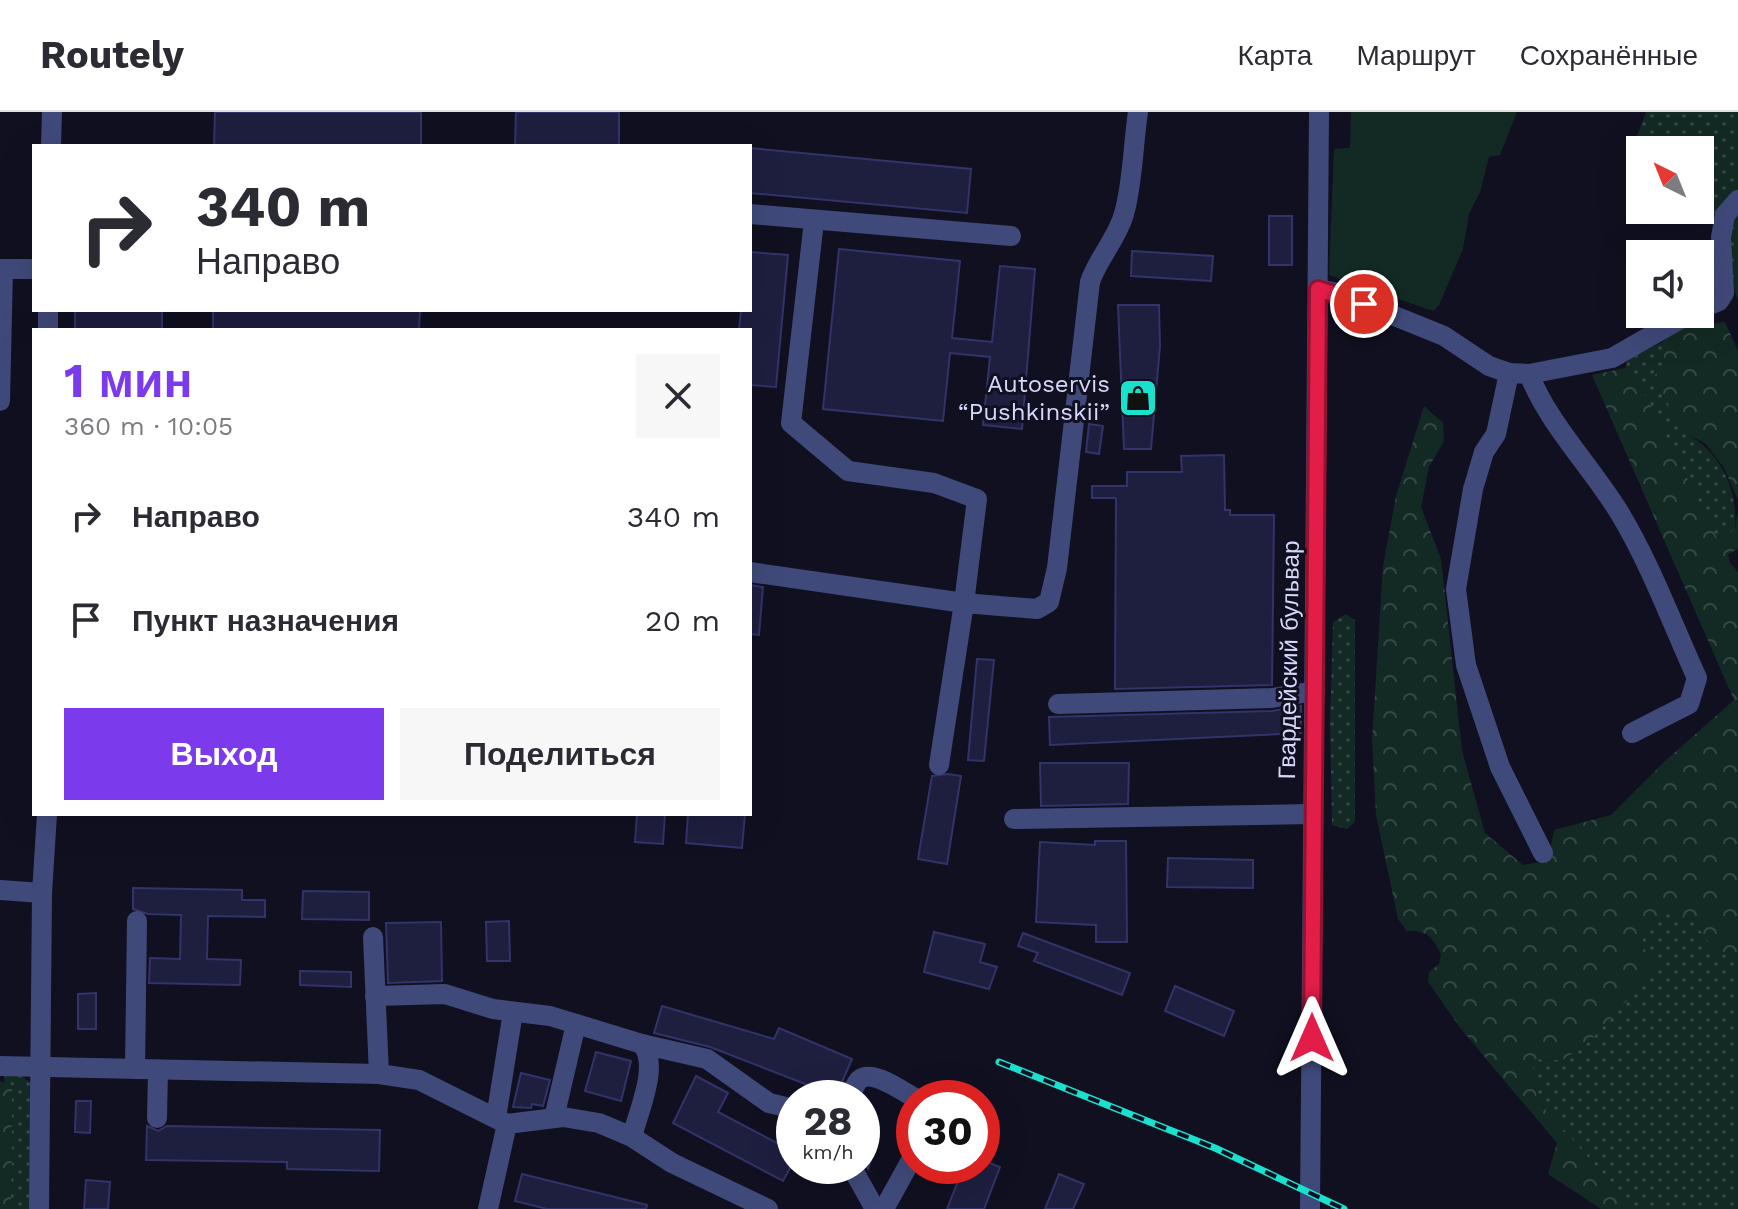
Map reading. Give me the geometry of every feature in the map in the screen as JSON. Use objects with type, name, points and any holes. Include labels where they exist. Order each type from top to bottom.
[{"type":"street","points":[[51,144],[52,112]]},
{"type":"street","points":[[752,572],[964,603],[1037,609],[1049,602],[1057,568],[1090,282],[1095,266],[1113,239],[1124,213],[1138,112]]},
{"type":"street","name":"Гвардейский бульвар","points":[[1310,1209],[1319,112]]},
{"type":"street","points":[[1714,303],[1724,293],[1721,237],[1725,215],[1738,200]]},
{"type":"street","points":[[752,214],[1011,236]]},
{"type":"street","points":[[814,221],[791,423],[848,471],[934,483],[977,499],[939,765]]},
{"type":"street","points":[[0,401],[2,269],[32,269]]},
{"type":"street","points":[[1318,289],[1338,293],[1444,336],[1489,366],[1519,374],[1612,358],[1664,328]]},
{"type":"street","points":[[1519,374],[1541,406],[1578,449],[1621,514],[1697,678],[1689,704],[1632,733]]},
{"type":"street","points":[[1519,374],[1496,434],[1484,452],[1473,489],[1456,589],[1466,665],[1485,723],[1500,767],[1543,853]]},
{"type":"street","points":[[1058,704],[1272,698],[1315,691]]},
{"type":"street","points":[[1014,819],[1313,814]]},
{"type":"street","points":[[39,1209],[42,893],[47,816]]},
{"type":"street","points":[[0,890],[42,893]]},
{"type":"street","points":[[135,1069],[137,921]]},
{"type":"street","points":[[373,937],[379,1074]]},
{"type":"street","points":[[375,996],[445,994],[576,1024],[707,1059],[769,1103],[776,1105]]},
{"type":"street","points":[[488,1209],[502,1121],[513,1012]]},
{"type":"street","points":[[554,1118],[576,1024]]},
{"type":"street","points":[[632,1137],[650,1065],[648,1051],[642,1044]]},
{"type":"street","points":[[0,1066],[379,1074],[419,1080],[502,1121],[554,1118],[599,1123],[632,1137],[672,1163],[768,1209]]},
{"type":"street","points":[[157,1118],[158,1070]]},
{"type":"street","points":[[859,1080],[877,1078],[896,1088]]},
{"type":"street","points":[[861,1184],[875,1209]]},
{"type":"street","points":[[884,1209],[898,1184]]},
{"type":"green space","points":[[1351,112],[1517,112],[1500,155],[1489,157],[1480,192],[1469,214],[1463,249],[1439,305],[1433,311],[1329,275],[1334,149],[1350,148]]},
{"type":"green space","points":[[1646,112],[1738,112],[1738,301],[1714,224],[1714,136],[1637,136]]},
{"type":"green space","points":[[1725,322],[1738,351],[1738,500],[1724,468],[1706,444],[1682,431],[1654,376],[1665,365],[1662,342],[1680,328],[1714,328],[1714,323]]},
{"type":"green space","points":[[1662,342],[1682,431],[1707,449],[1730,485],[1735,530],[1717,538],[1647,398],[1625,368],[1628,360]]},
{"type":"green space","points":[[1625,368],[1647,398],[1717,538],[1735,530],[1738,511],[1738,549],[1728,554],[1730,563],[1738,572],[1738,957],[1716,953],[1697,925],[1668,906],[1647,925],[1641,946],[1661,963],[1590,1041],[1563,1060],[1532,1059],[1537,1100],[1627,1201],[1641,1209],[1601,1209],[1548,1174],[1557,1143],[1461,1029],[1428,982],[1429,972],[1439,964],[1441,954],[1428,936],[1407,931],[1398,919],[1376,815],[1372,740],[1383,566],[1396,496],[1424,406],[1443,423],[1444,441],[1429,467],[1421,507],[1441,559],[1462,751],[1485,833],[1523,865],[1548,861],[1554,830],[1611,815],[1664,762],[1734,700],[1592,375]]},
{"type":"green space","points":[[1346,614],[1355,620],[1355,822],[1347,829],[1332,825],[1330,723],[1333,622]]},
{"type":"green space","points":[[1668,906],[1697,925],[1716,953],[1738,957],[1738,1209],[1641,1209],[1627,1201],[1537,1100],[1532,1059],[1563,1060],[1590,1041],[1660,963],[1641,946],[1647,925]]},
{"type":"green space","points":[[5,1073],[18,1073],[31,1083],[29,1209],[11,1209],[12,1085],[4,1083]]},
{"type":"green space","points":[[0,1081],[12,1085],[11,1209],[0,1209]]},
{"type":"building","points":[[215,112],[421,112],[421,144],[214,144]]},
{"type":"building","points":[[516,112],[619,112],[619,144],[515,144]]},
{"type":"building","points":[[752,148],[971,169],[967,213],[752,193]]},
{"type":"building","points":[[1269,216],[1292,216],[1292,265],[1269,265]]},
{"type":"building","points":[[839,249],[960,261],[952,338],[992,342],[1000,266],[1035,269],[1022,429],[983,425],[990,357],[950,353],[943,421],[823,409]]},
{"type":"building","points":[[1132,251],[1213,256],[1211,281],[1131,276]]},
{"type":"building","points":[[752,252],[788,255],[776,387],[752,385],[752,328],[739,328],[741,312],[752,312]]},
{"type":"building","name":"Autoservis “Pushkinskii”","points":[[1118,305],[1159,305],[1160,346],[1151,449],[1124,449]]},
{"type":"building","points":[[75,312],[162,312],[162,328],[75,328]]},
{"type":"building","points":[[213,312],[420,312],[419,328],[213,328]]},
{"type":"building","points":[[1089,424],[1103,426],[1099,454],[1086,452]]},
{"type":"building","points":[[1224,455],[1225,510],[1230,510],[1230,515],[1274,515],[1272,685],[1115,689],[1116,498],[1092,498],[1092,486],[1127,486],[1127,472],[1182,472],[1181,456]]},
{"type":"building","points":[[752,585],[763,587],[759,635],[752,634]]},
{"type":"building","points":[[977,659],[994,660],[984,761],[968,760]]},
{"type":"building","points":[[1301,706],[1301,733],[1050,745],[1049,717],[1272,711]]},
{"type":"building","points":[[1040,763],[1129,763],[1128,804],[1041,806]]},
{"type":"building","points":[[932,776],[961,776],[947,864],[918,859]]},
{"type":"building","points":[[637,816],[665,816],[663,844],[635,842]]},
{"type":"building","points":[[688,816],[745,816],[742,848],[686,843]]},
{"type":"building","points":[[1095,841],[1126,841],[1127,942],[1096,942],[1096,925],[1036,922],[1040,842],[1095,845]]},
{"type":"building","points":[[1168,858],[1253,860],[1253,888],[1167,887]]},
{"type":"building","points":[[133,888],[242,890],[242,900],[265,900],[265,917],[208,916],[207,959],[241,960],[240,985],[149,983],[150,958],[180,959],[181,915],[148,914],[133,909]]},
{"type":"building","points":[[303,891],[369,892],[369,920],[302,919]]},
{"type":"building","points":[[509,921],[510,961],[487,961],[486,922]]},
{"type":"building","points":[[441,922],[442,981],[388,983],[386,923]]},
{"type":"building","points":[[934,932],[985,944],[980,962],[997,967],[989,989],[924,972]]},
{"type":"building","points":[[1023,933],[1130,973],[1122,995],[1034,961],[1038,953],[1018,946]]},
{"type":"building","points":[[300,971],[351,972],[351,987],[300,985]]},
{"type":"building","points":[[1175,986],[1234,1011],[1224,1036],[1165,1011]]},
{"type":"building","points":[[96,993],[96,1029],[78,1029],[78,994]]},
{"type":"building","points":[[662,1006],[774,1039],[779,1028],[852,1059],[843,1080],[795,1080],[710,1047],[654,1033]]},
{"type":"building","points":[[596,1052],[631,1061],[621,1101],[585,1091]]},
{"type":"building","points":[[521,1073],[550,1080],[543,1106],[513,1107]]},
{"type":"building","points":[[696,1076],[728,1093],[718,1112],[776,1143],[776,1177],[673,1123]]},
{"type":"building","points":[[76,1101],[91,1101],[90,1133],[75,1132]]},
{"type":"building","points":[[147,1126],[158,1131],[167,1126],[380,1130],[379,1171],[287,1169],[287,1162],[146,1160]]},
{"type":"building","points":[[522,1174],[647,1205],[646,1209],[547,1209],[515,1201]]},
{"type":"building","points":[[1059,1174],[1084,1184],[1073,1209],[1045,1209]]},
{"type":"building","points":[[86,1180],[110,1182],[108,1209],[84,1209]]},
{"type":"building","points":[[957,1184],[994,1184],[984,1209],[947,1209]]},
{"type":"railway","points":[[999,1062],[1215,1148],[1344,1209]]},
{"type":"place","name":"Autoservis “Pushkinskii”","points":[[1138,398]]},
{"type":"route","points":[[1312,1038],[1318,289],[1364,304]]}]
